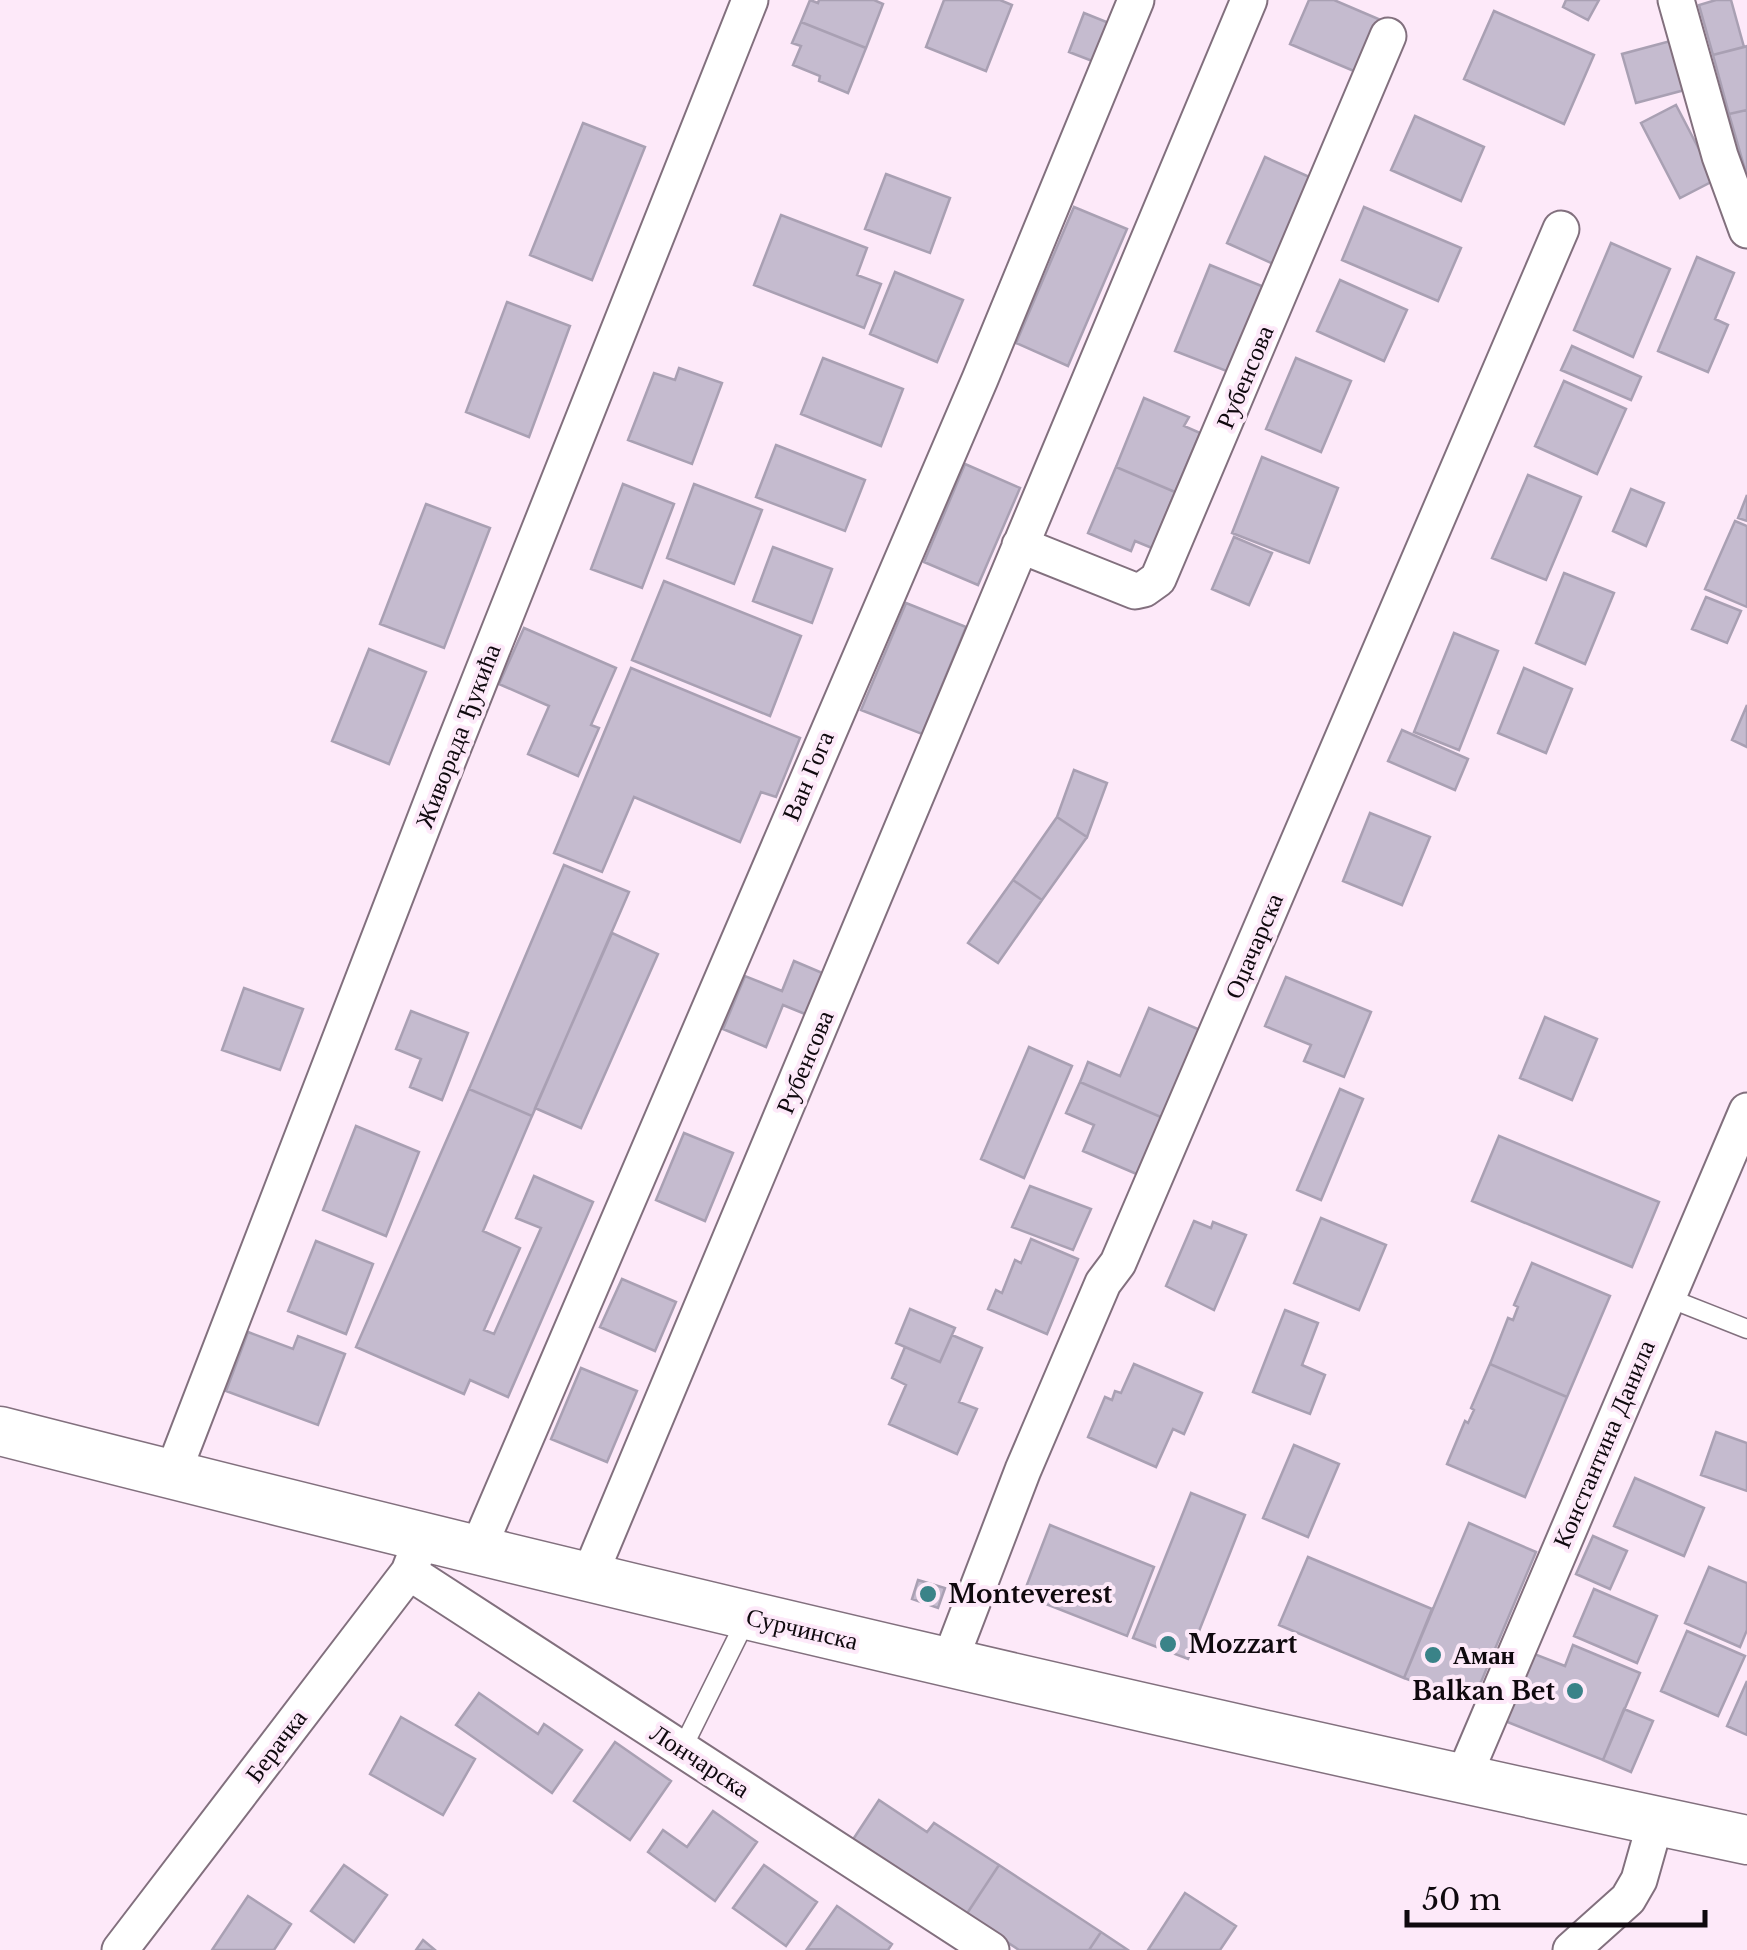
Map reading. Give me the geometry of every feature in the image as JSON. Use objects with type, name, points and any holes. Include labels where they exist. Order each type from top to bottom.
[{"type":"main road","name":"Сурчинска","points":[[0,1431],[172,1475],[415,1554],[477,1550],[949,1663],[1747,1840]]},
{"type":"street","name":"Живорада Ђукића","points":[[172,1475],[456,741],[750,0]]},
{"type":"street","name":"Ван Гога","points":[[477,1550],[980,380],[1136,0]]},
{"type":"street","name":"Рубенсова","points":[[588,1579],[1248,0]]},
{"type":"street","points":[[1676,0],[1720,156],[1747,230]]},
{"type":"street","name":"Рубенсова","points":[[1020,545],[1135,591],[1158,579],[1388,36]]},
{"type":"street","name":"Оџачарска","points":[[949,1663],[1030,1453],[1103,1284],[1118,1263],[1561,229]]},
{"type":"street","name":"Константина Данила","points":[[1463,1778],[1747,1111]]},
{"type":"street","name":"Лончарска","points":[[415,1554],[682,1749],[991,1950]]},
{"type":"street","name":"Берачка","points":[[120,1950],[415,1554]]},
{"type":"street","points":[[1571,1950],[1628,1899],[1640,1880],[1656,1820]]},
{"type":"lane","points":[[1666,1297],[1747,1329]]},
{"type":"lane","points":[[682,1749],[748,1617]]},
{"type":"building","points":[[810,0],[874,0],[883,4],[866,48],[801,22]]},
{"type":"building","points":[[944,0],[1000,0],[1012,5],[986,71],[926,47]]},
{"type":"building","points":[[1309,0],[1334,0],[1383,21],[1361,74],[1290,44]]},
{"type":"building","points":[[1566,0],[1599,0],[1588,20],[1563,7]]},
{"type":"building","points":[[1731,0],[1744,47],[1713,55],[1699,5]]},
{"type":"building","points":[[1494,11],[1594,55],[1564,124],[1464,79]]},
{"type":"building","points":[[1084,13],[1109,23],[1095,62],[1069,52]]},
{"type":"building","points":[[801,22],[866,48],[848,93],[793,65],[801,46],[792,43]]},
{"type":"building","points":[[1678,39],[1692,88],[1636,103],[1622,54]]},
{"type":"building","points":[[1747,46],[1747,110],[1729,114],[1713,55]]},
{"type":"building","points":[[1676,105],[1715,180],[1680,198],[1641,123]]},
{"type":"building","points":[[1747,110],[1747,172],[1746,173],[1729,114]]},
{"type":"building","points":[[1415,116],[1484,147],[1461,201],[1391,170]]},
{"type":"building","points":[[583,123],[645,147],[592,280],[530,255]]},
{"type":"building","points":[[1265,157],[1316,180],[1278,266],[1227,243]]},
{"type":"building","points":[[886,174],[950,198],[930,253],[865,229]]},
{"type":"building","points":[[1074,207],[1127,229],[1068,366],[1016,343]]},
{"type":"building","points":[[1364,207],[1461,248],[1438,301],[1342,260]]},
{"type":"building","points":[[781,215],[867,248],[857,275],[881,284],[864,328],[754,285]]},
{"type":"building","points":[[1611,243],[1670,269],[1633,357],[1574,330]]},
{"type":"building","points":[[1697,257],[1734,273],[1715,319],[1728,325],[1708,372],[1658,351]]},
{"type":"building","points":[[1210,265],[1264,287],[1229,372],[1175,351]]},
{"type":"building","points":[[895,272],[963,300],[937,362],[870,334]]},
{"type":"building","points":[[1340,280],[1407,310],[1384,361],[1317,331]]},
{"type":"building","points":[[507,302],[570,326],[529,437],[466,412]]},
{"type":"building","points":[[1572,346],[1641,377],[1631,400],[1561,370]]},
{"type":"building","points":[[823,358],[903,389],[881,446],[801,414]]},
{"type":"building","points":[[1296,358],[1351,381],[1321,452],[1266,429]]},
{"type":"building","points":[[679,368],[722,383],[692,464],[628,440],[654,373],[675,380]]},
{"type":"building","points":[[1564,381],[1626,409],[1597,474],[1535,446]]},
{"type":"building","points":[[1144,398],[1189,417],[1184,426],[1200,433],[1175,492],[1116,467]]},
{"type":"building","points":[[776,445],[865,480],[845,531],[756,497]]},
{"type":"building","points":[[1262,457],[1338,488],[1309,563],[1232,533]]},
{"type":"building","points":[[965,464],[1020,488],[978,585],[924,562]]},
{"type":"building","points":[[1116,467],[1175,492],[1152,548],[1135,541],[1131,551],[1088,533]]},
{"type":"building","points":[[1528,475],[1581,497],[1546,580],[1492,558]]},
{"type":"building","points":[[623,484],[674,504],[642,588],[591,569]]},
{"type":"building","points":[[694,484],[762,510],[734,584],[667,558]]},
{"type":"building","points":[[1631,489],[1664,503],[1646,546],[1613,531]]},
{"type":"building","points":[[1747,495],[1747,521],[1738,518]]},
{"type":"building","points":[[426,504],[490,528],[444,648],[380,624]]},
{"type":"building","points":[[1735,521],[1747,526],[1747,607],[1705,589]]},
{"type":"building","points":[[1234,537],[1272,553],[1249,605],[1212,589]]},
{"type":"building","points":[[773,547],[832,569],[812,623],[753,601]]},
{"type":"building","points":[[1564,573],[1614,593],[1585,664],[1536,643]]},
{"type":"building","points":[[664,581],[801,636],[770,716],[632,660]]},
{"type":"building","points":[[1706,597],[1741,611],[1727,643],[1692,629]]},
{"type":"building","points":[[906,603],[966,627],[922,734],[861,710]]},
{"type":"building","points":[[524,628],[616,668],[591,725],[599,728],[578,776],[528,754],[549,706],[499,684]]},
{"type":"building","points":[[1454,633],[1498,651],[1459,750],[1414,732]]},
{"type":"building","points":[[369,649],[426,672],[389,764],[332,741]]},
{"type":"building","points":[[631,668],[800,738],[776,797],[761,792],[740,842],[634,797],[602,872],[554,853]]},
{"type":"building","points":[[1524,668],[1572,689],[1546,753],[1498,733]]},
{"type":"building","points":[[1747,705],[1747,747],[1732,740]]},
{"type":"building","points":[[1402,730],[1468,759],[1455,790],[1388,761]]},
{"type":"building","points":[[1074,770],[1107,783],[1087,837],[1057,817]]},
{"type":"building","points":[[1370,813],[1430,837],[1402,905],[1343,881]]},
{"type":"building","points":[[1057,817],[1087,837],[1042,900],[1013,880]]},
{"type":"building","points":[[564,865],[629,892],[532,1116],[469,1089]]},
{"type":"building","points":[[1013,880],[1042,900],[998,963],[968,943]]},
{"type":"building","points":[[612,933],[658,954],[581,1128],[535,1108]]},
{"type":"building","points":[[794,961],[827,975],[810,1016],[783,1005],[766,1047],[723,1029],[745,976],[782,991]]},
{"type":"building","points":[[1286,977],[1371,1012],[1344,1077],[1304,1061],[1311,1045],[1265,1026]]},
{"type":"building","points":[[244,988],[303,1009],[280,1070],[222,1050]]},
{"type":"building","points":[[1149,1008],[1200,1030],[1163,1118],[1080,1082],[1088,1062],[1120,1076]]},
{"type":"building","points":[[411,1011],[468,1033],[442,1100],[410,1087],[421,1059],[396,1049]]},
{"type":"building","points":[[1545,1017],[1597,1039],[1572,1100],[1520,1078]]},
{"type":"building","points":[[1029,1047],[1072,1066],[1024,1178],[981,1159]]},
{"type":"building","points":[[1080,1082],[1163,1118],[1139,1175],[1083,1151],[1094,1125],[1066,1113]]},
{"type":"building","points":[[469,1089],[532,1116],[483,1231],[520,1248],[484,1330],[494,1334],[541,1228],[516,1218],[534,1176],[593,1202],[508,1397],[470,1380],[464,1394],[356,1347]]},
{"type":"building","points":[[1340,1089],[1363,1099],[1321,1200],[1297,1190]]},
{"type":"building","points":[[356,1126],[419,1152],[386,1236],[323,1210]]},
{"type":"building","points":[[684,1133],[733,1153],[705,1221],[656,1200]]},
{"type":"building","points":[[1499,1136],[1659,1202],[1632,1267],[1472,1201]]},
{"type":"building","points":[[1030,1186],[1091,1209],[1073,1250],[1012,1227]]},
{"type":"building","points":[[1321,1218],[1386,1245],[1359,1310],[1294,1283]]},
{"type":"building","points":[[1194,1221],[1211,1228],[1213,1222],[1246,1235],[1214,1310],[1166,1286]]},
{"type":"building","points":[[1031,1239],[1078,1259],[1047,1334],[988,1309],[996,1290],[1002,1293],[1015,1260],[1021,1263]]},
{"type":"building","points":[[316,1241],[373,1264],[346,1334],[288,1311]]},
{"type":"building","points":[[1532,1263],[1610,1296],[1567,1397],[1490,1364],[1508,1318],[1513,1320],[1518,1307],[1514,1305]]},
{"type":"building","points":[[622,1279],[676,1302],[655,1351],[600,1327]]},
{"type":"building","points":[[910,1309],[955,1328],[940,1362],[896,1343]]},
{"type":"building","points":[[1285,1310],[1318,1323],[1302,1365],[1325,1375],[1310,1414],[1253,1392]]},
{"type":"building","points":[[248,1332],[293,1349],[298,1336],[345,1354],[318,1425],[226,1391]]},
{"type":"building","points":[[952,1335],[982,1348],[959,1402],[977,1409],[957,1454],[889,1424],[906,1385],[892,1378],[905,1347],[940,1362]]},
{"type":"building","points":[[1134,1364],[1202,1393],[1184,1434],[1173,1429],[1156,1467],[1088,1437],[1105,1397],[1112,1400],[1115,1391],[1121,1393]]},
{"type":"building","points":[[1490,1364],[1567,1397],[1525,1497],[1447,1464],[1465,1421],[1468,1423],[1474,1410],[1471,1408]]},
{"type":"building","points":[[581,1368],[637,1391],[607,1462],[551,1439]]},
{"type":"building","points":[[1716,1432],[1747,1443],[1747,1491],[1701,1475]]},
{"type":"building","points":[[1294,1445],[1339,1464],[1308,1537],[1263,1518]]},
{"type":"building","points":[[1635,1478],[1704,1508],[1684,1556],[1614,1526]]},
{"type":"building","points":[[1191,1493],[1245,1515],[1188,1659],[1133,1638]]},
{"type":"building","points":[[1469,1523],[1536,1552],[1481,1682],[1466,1694],[1453,1696],[1404,1678]]},
{"type":"building","points":[[1050,1525],[1154,1567],[1127,1636],[1023,1595]]},
{"type":"building","points":[[1593,1536],[1627,1551],[1610,1589],[1576,1574]]},
{"type":"building","points":[[1308,1557],[1432,1609],[1404,1678],[1279,1625]]},
{"type":"building","points":[[1709,1567],[1747,1583],[1747,1630],[1740,1647],[1685,1623]]},
{"type":"building","name":"Monteverest","points":[[918,1580],[945,1588],[938,1608],[912,1599]]},
{"type":"building","points":[[1594,1589],[1657,1616],[1637,1663],[1574,1636]]},
{"type":"building","points":[[1687,1631],[1745,1656],[1718,1716],[1661,1691]]},
{"type":"building","name":"Balkan Bet","points":[[1573,1645],[1640,1673],[1603,1760],[1505,1721],[1532,1653],[1565,1666]]},
{"type":"building","points":[[1747,1681],[1747,1735],[1727,1726]]},
{"type":"building","points":[[479,1693],[538,1734],[544,1724],[582,1750],[552,1793],[456,1725]]},
{"type":"building","points":[[1624,1709],[1653,1721],[1631,1772],[1603,1760]]},
{"type":"building","points":[[401,1717],[475,1759],[443,1815],[370,1774]]},
{"type":"building","points":[[615,1742],[671,1781],[630,1840],[574,1801]]},
{"type":"building","points":[[879,1800],[927,1832],[934,1823],[999,1865],[966,1915],[852,1841]]},
{"type":"building","points":[[713,1811],[757,1842],[715,1901],[648,1852],[663,1830],[687,1847]]},
{"type":"building","points":[[344,1865],[387,1895],[354,1942],[311,1911]]},
{"type":"building","points":[[764,1865],[817,1902],[786,1946],[733,1908]]},
{"type":"building","points":[[999,1865],[1101,1932],[1089,1950],[1019,1950],[966,1915]]},
{"type":"building","points":[[1185,1893],[1236,1926],[1220,1950],[1148,1950]]},
{"type":"building","points":[[248,1896],[291,1924],[274,1950],[212,1950]]},
{"type":"building","points":[[837,1906],[892,1944],[888,1950],[807,1949]]},
{"type":"building","points":[[1101,1932],[1128,1950],[1089,1950]]},
{"type":"building","points":[[423,1940],[435,1950],[416,1950]]},
{"type":"place","name":"Monteverest","points":[[928,1594]]},
{"type":"place","name":"Mozzart","points":[[1168,1644]]},
{"type":"place","name":"Аман","points":[[1433,1655]]},
{"type":"place","name":"Balkan Bet","points":[[1575,1691]]}]
